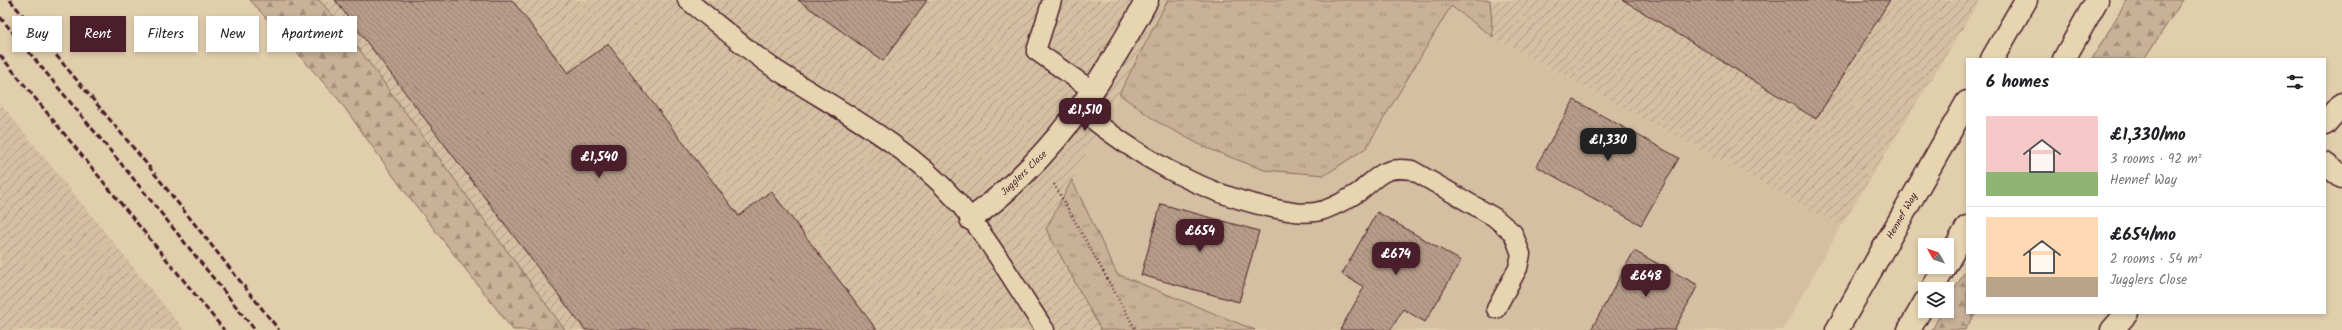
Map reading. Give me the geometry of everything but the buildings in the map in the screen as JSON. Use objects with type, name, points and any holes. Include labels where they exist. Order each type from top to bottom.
[{"type":"main road","name":"Jugglers Close","points":[[971,219],[1010,189],[1039,160],[1080,110],[1093,91],[1147,0]]},
{"type":"main road","points":[[1993,58],[2026,0]]},
{"type":"main road","points":[[2065,58],[2098,0]]},
{"type":"main road","name":"Hennef Way","points":[[1837,330],[1966,104]]},
{"type":"main road","points":[[2326,123],[2342,104]]},
{"type":"main road","points":[[2326,165],[2342,177]]},
{"type":"main road","points":[[1954,250],[1966,229]]},
{"type":"main road","points":[[1909,330],[1918,314]]},
{"type":"main road","points":[[2112,330],[2126,314]]},
{"type":"lane","points":[[687,0],[774,68],[902,150],[949,193],[971,219],[1045,330]]},
{"type":"lane","points":[[1052,0],[1036,51],[1093,91]]},
{"type":"lane","points":[[1080,110],[1110,134],[1175,175],[1244,202],[1286,211],[1306,213],[1323,210],[1358,192],[1386,172],[1398,168],[1412,170],[1494,217],[1513,233],[1520,254],[1518,268],[1496,310]]},
{"type":"path","points":[[1039,160],[1136,330]]},
{"type":"shaded area","points":[[267,0],[1168,0],[1046,229],[1101,330],[528,330],[308,52],[357,52],[357,16],[280,16]]},
{"type":"shaded area","points":[[1490,0],[1980,0],[1841,226],[1493,37]]},
{"type":"shaded area","points":[[1451,6],[1493,37],[1841,226],[1783,330],[1255,330],[1117,274],[1072,180],[1119,94],[1156,121],[1204,147],[1264,170],[1366,148]]},
{"type":"shaded area","points":[[0,103],[184,330],[0,330]]},
{"type":"green space","points":[[250,0],[319,0],[333,16],[267,16],[267,19]]},
{"type":"green space","points":[[1168,0],[1490,0],[1493,37],[1451,6],[1366,148],[1325,175],[1264,170],[1204,147],[1156,121],[1119,94]]},
{"type":"green space","points":[[2127,0],[2183,0],[2145,58],[2093,58]]},
{"type":"green space","points":[[357,46],[565,330],[513,330],[399,184],[339,100],[296,52],[357,52]]},
{"type":"green space","points":[[1072,180],[1117,274],[1255,330],[1101,330],[1046,229]]},
{"type":"green space","points":[[1966,270],[1966,314],[1975,314],[1965,330],[1932,330],[1938,318],[1954,318],[1954,290]]},
{"type":"railway","points":[[10,0],[146,163],[279,330]]},
{"type":"railway","points":[[0,17],[132,177],[255,330]]},
{"type":"railway","points":[[0,55],[224,330]]}]
